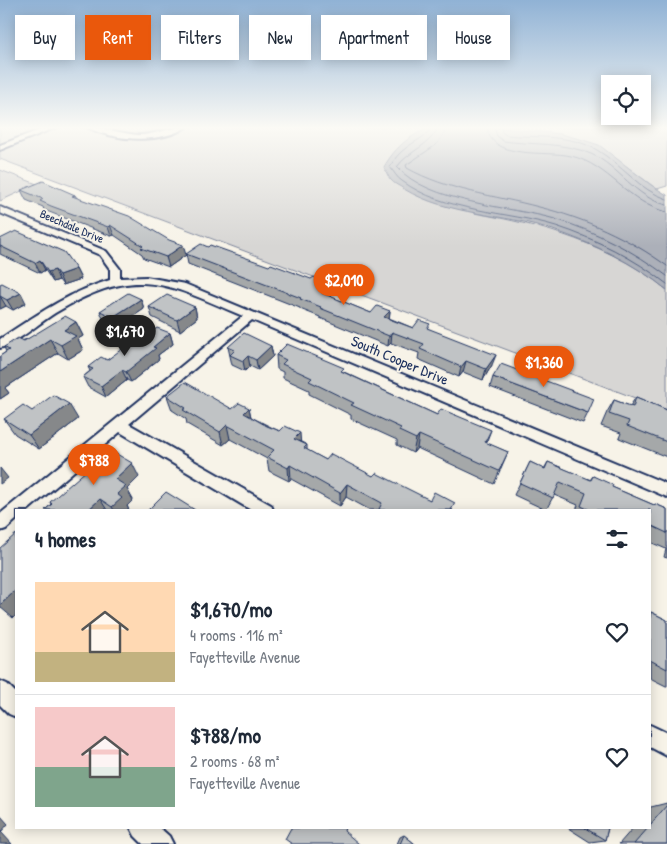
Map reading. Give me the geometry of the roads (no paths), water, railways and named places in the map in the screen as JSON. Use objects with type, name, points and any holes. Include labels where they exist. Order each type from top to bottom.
[{"type":"street","name":"Beechdale Drive","points":[[0,210],[103,253],[115,269],[115,282]]},
{"type":"street","name":"South Cooper Drive","points":[[0,344],[79,296],[115,282],[135,279],[156,280],[181,286],[667,491]]},
{"type":"street","points":[[17,509],[251,315]]},
{"type":"street","points":[[119,424],[263,509]]},
{"type":"street","points":[[0,524],[15,511]]},
{"type":"street","points":[[0,691],[15,705]]},
{"type":"street","points":[[651,736],[667,745]]},
{"type":"street","points":[[144,829],[160,844]]},
{"type":"water","points":[[627,166],[667,195],[667,290],[627,263],[568,235],[534,224],[458,209],[421,198],[394,183],[384,167]]}]
